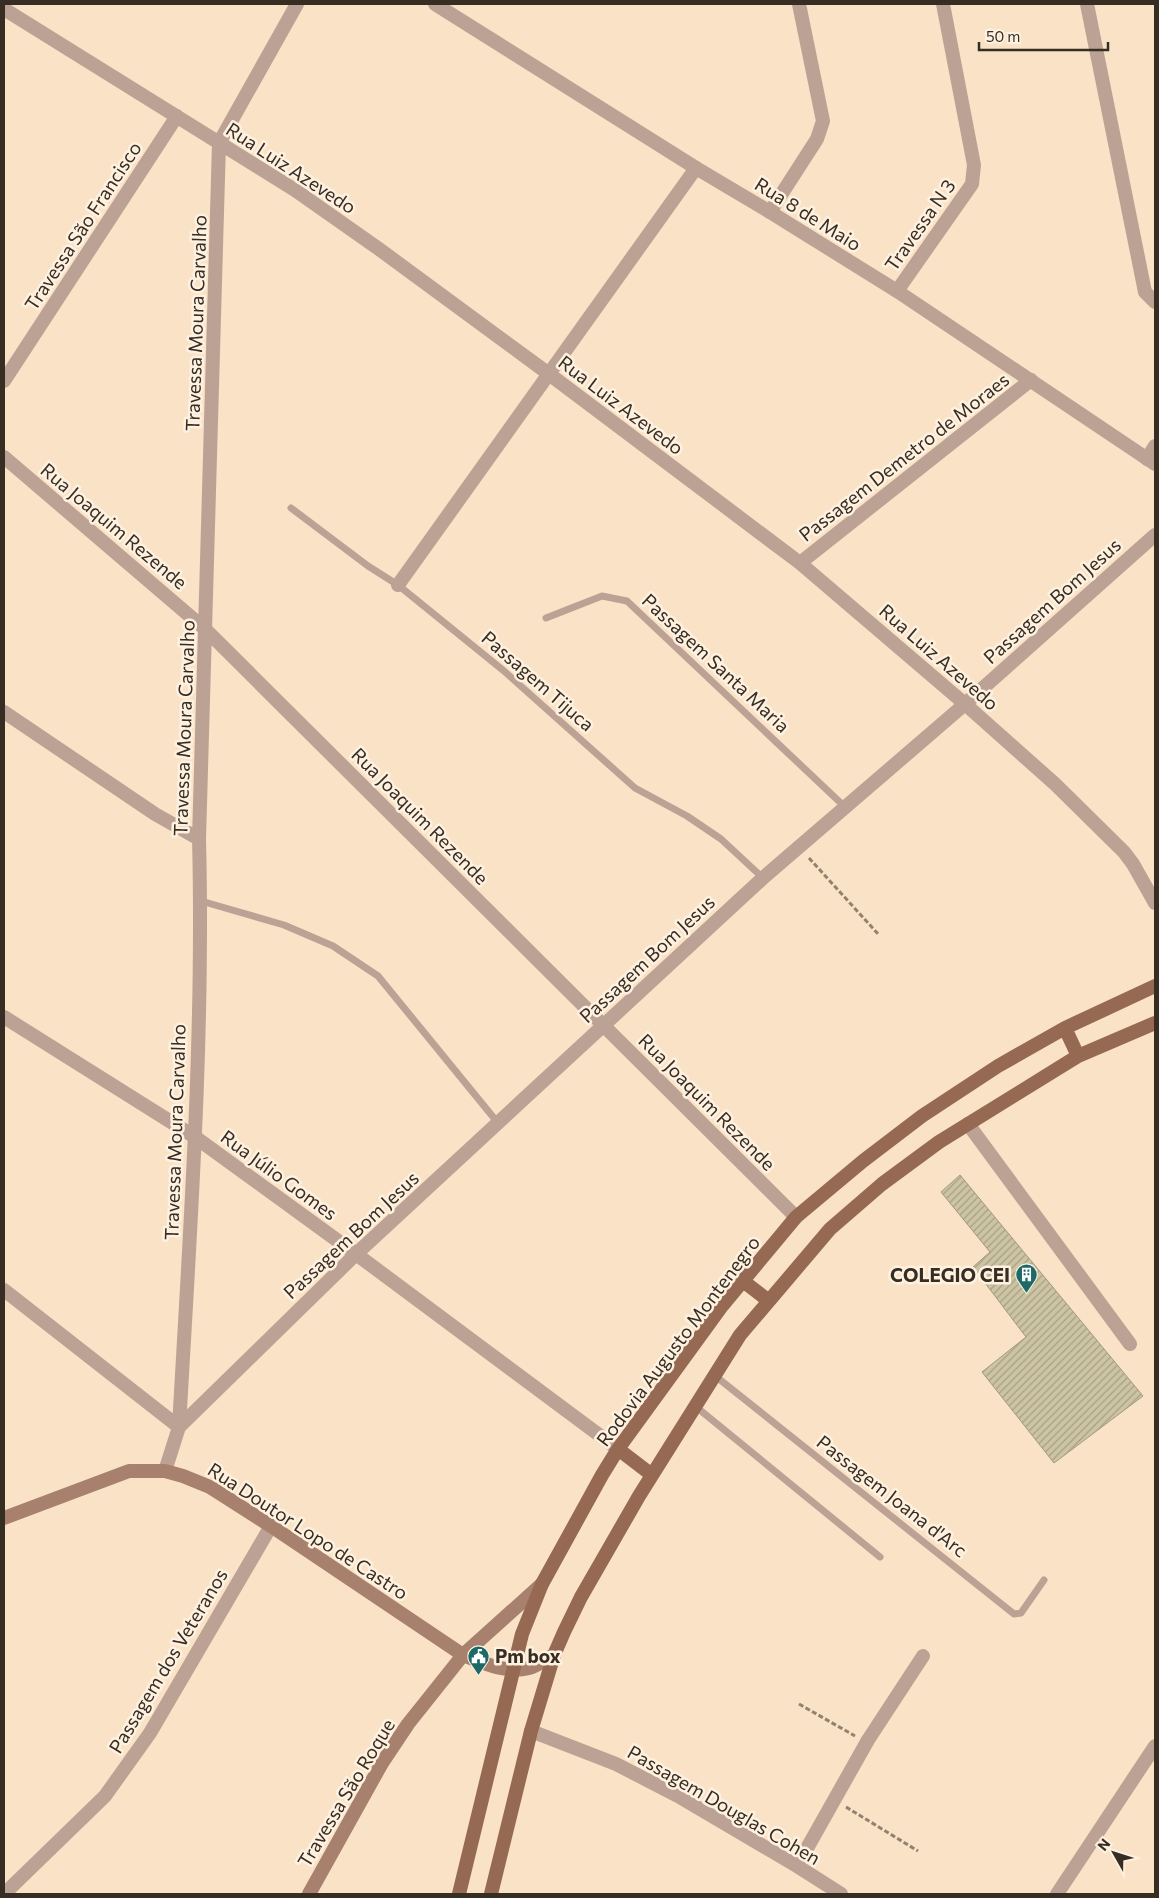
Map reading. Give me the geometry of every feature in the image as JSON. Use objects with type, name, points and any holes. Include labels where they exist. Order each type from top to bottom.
[{"type":"main road","name":"Rodovia Augusto Montenegro","points":[[459,1894],[512,1670],[522,1634],[542,1584],[618,1449],[722,1306],[796,1217],[862,1161],[922,1116],[998,1066],[1065,1028],[1155,986]]},
{"type":"main road","points":[[491,1894],[531,1731],[554,1655],[581,1597],[694,1406],[740,1335],[830,1229],[882,1184],[934,1146],[1078,1056],[1155,1023]]},
{"type":"main road","points":[[1065,1028],[1078,1056]]},
{"type":"main road","points":[[744,1281],[769,1301]]},
{"type":"main road","points":[[618,1449],[652,1476]]},
{"type":"main road","name":"Rua Doutor Lopo de Castro","points":[[4,1518],[129,1471],[165,1471],[210,1487],[272,1526],[463,1655],[487,1664],[512,1670],[530,1668],[554,1655]]},
{"type":"main road","name":"Travessa São Roque","points":[[309,1894],[382,1763],[408,1724],[463,1655],[542,1584]]},
{"type":"street","name":"Travessa Moura Carvalho","points":[[165,1471],[179,1427],[195,1137],[201,901],[199,840],[220,143],[297,4]]},
{"type":"street","name":"Rua 8 de Maio","points":[[435,4],[896,291],[1151,461]]},
{"type":"street","points":[[770,212],[817,139],[823,121],[798,4]]},
{"type":"street","name":"Travessa N 3","points":[[896,291],[972,184],[974,165],[944,4]]},
{"type":"street","points":[[1087,4],[1145,292],[1155,302]]},
{"type":"street","name":"Rua Luiz Azevedo","points":[[4,9],[295,190],[549,374],[800,563],[966,704],[1055,784],[1124,852],[1155,903]]},
{"type":"street","name":"Travessa São Francisco","points":[[4,381],[177,116]]},
{"type":"street","points":[[398,585],[696,168]]},
{"type":"street","name":"Passagem Demetro de Moraes","points":[[800,563],[1031,380]]},
{"type":"street","points":[[1151,461],[1155,446]]},
{"type":"street","name":"Rua Joaquim Rezende","points":[[4,457],[206,629],[796,1217]]},
{"type":"street","name":"Passagem Bom Jesus","points":[[179,1427],[356,1254],[763,878],[966,704],[1155,535]]},
{"type":"street","points":[[4,712],[155,814],[199,840]]},
{"type":"street","name":"Rua Júlio Gomes","points":[[4,1017],[195,1137],[618,1449]]},
{"type":"street","points":[[968,1124],[1130,1344]]},
{"type":"street","points":[[4,1290],[179,1427]]},
{"type":"street","name":"Passagem dos Veteranos","points":[[4,1894],[105,1796],[150,1733],[272,1526]]},
{"type":"street","points":[[796,1866],[866,1743],[924,1656]]},
{"type":"street","name":"Passagem Douglas Cohen","points":[[531,1731],[616,1764],[678,1796],[840,1894]]},
{"type":"street","points":[[1057,1894],[1155,1746]]},
{"type":"lane","name":"Passagem Tijuca","points":[[291,508],[368,566],[398,585],[504,671],[635,788],[687,816],[721,839],[763,878]]},
{"type":"lane","name":"Passagem Santa Maria","points":[[546,618],[602,596],[627,601],[845,807]]},
{"type":"lane","points":[[201,901],[284,925],[325,942],[378,976],[498,1123]]},
{"type":"lane","name":"Passagem Joana d'Arc","points":[[714,1375],[1014,1614],[1021,1613],[1044,1580]]},
{"type":"lane","points":[[694,1406],[880,1557]]},
{"type":"path","points":[[799,847],[879,935]]},
{"type":"path","points":[[799,1704],[866,1743]]},
{"type":"path","points":[[834,1800],[918,1851]]},
{"type":"building","name":"COLEGIO CEI","points":[[960,1175],[1143,1396],[1054,1463],[982,1372],[1026,1337],[973,1267],[990,1252],[941,1192]]},
{"type":"place","name":"COLEGIO CEI","points":[[1026,1294]]},
{"type":"place","name":"Pm box","points":[[479,1675]]}]
